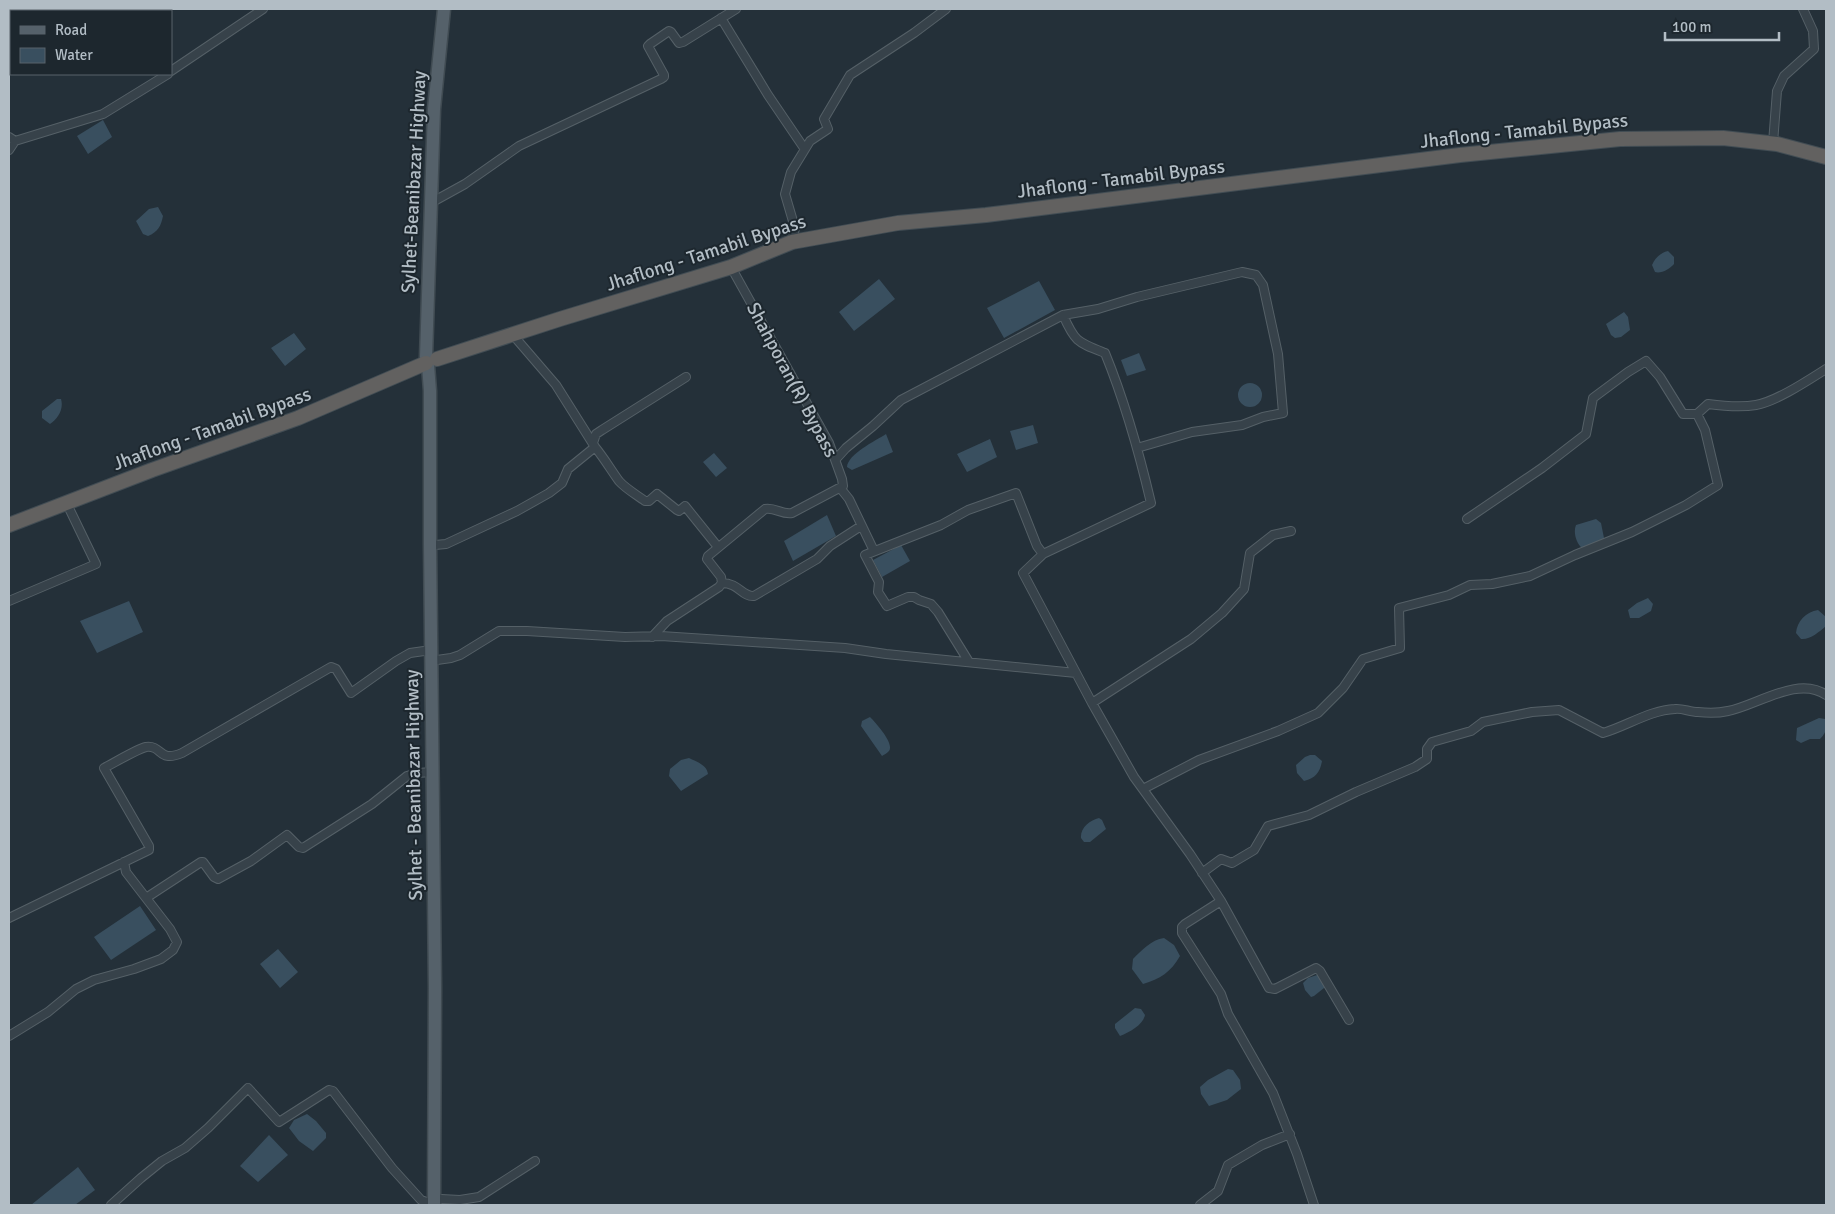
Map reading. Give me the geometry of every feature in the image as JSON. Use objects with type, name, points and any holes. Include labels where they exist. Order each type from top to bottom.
[{"type":"highway","name":"Jhaflong - Tamabil Bypass","points":[[9,525],[152,470],[298,418],[431,361],[730,267],[792,242],[898,223],[986,215],[1460,155],[1583,142],[1620,139],[1723,138],[1773,143],[1826,157]]},
{"type":"main road","name":"Sylhet-Beanibazar Highway","points":[[431,361],[438,108],[448,9]]},
{"type":"main road","name":"Sylhet-Beanibazar Highway","points":[[431,361],[434,108],[448,9]]},
{"type":"main road","name":"Sylhet - Beanibazar Highway","points":[[431,361],[436,391],[433,772],[438,1204]]},
{"type":"main road","name":"Sylhet - Beanibazar Highway","points":[[431,361],[438,1204]]},
{"type":"street","points":[[172,70],[263,9]]},
{"type":"street","points":[[436,200],[465,184],[519,146],[662,79],[664,75],[648,46],[650,44],[669,31],[679,43],[683,42],[736,9]]},
{"type":"street","points":[[792,242],[795,228],[786,194],[791,172],[810,141],[828,129],[824,119],[850,75],[914,33],[946,9]]},
{"type":"street","points":[[1773,143],[1777,91],[1784,76],[1814,49],[1813,31],[1803,9]]},
{"type":"street","points":[[721,18],[768,95],[804,148]]},
{"type":"street","points":[[9,150],[12,139],[103,114],[166,75]]},
{"type":"street","name":"Shahporan(R) Bypass","points":[[730,267],[829,443],[842,479],[843,486],[841,489]]},
{"type":"street","points":[[836,459],[901,400],[1063,315],[1098,309],[1157,292],[1242,272],[1256,275],[1263,285],[1278,354],[1283,413],[1263,417],[1242,425],[1192,432],[1137,448]]},
{"type":"street","points":[[1063,315],[1072,336],[1082,344],[1105,353],[1137,448],[1151,503],[1043,554],[1023,573],[1092,703],[1143,789],[1221,901],[1269,988],[1275,989],[1316,968],[1320,971],[1349,1020]]},
{"type":"street","points":[[513,335],[556,384],[594,445],[620,481],[645,501],[649,501],[657,494],[679,511],[685,506],[718,547]]},
{"type":"street","points":[[1467,519],[1542,468],[1586,434],[1594,398],[1646,361],[1660,377],[1683,414],[1697,414],[1708,404],[1725,406],[1756,405],[1783,394],[1826,369]]},
{"type":"street","points":[[435,545],[446,544],[517,511],[549,493],[562,483],[568,469],[594,445],[596,434],[686,377]]},
{"type":"street","points":[[1143,789],[1199,760],[1278,731],[1318,713],[1343,688],[1363,659],[1400,648],[1399,608],[1450,596],[1470,584],[1492,584],[1530,576],[1632,532],[1686,505],[1718,485],[1705,430],[1697,414]]},
{"type":"street","points":[[652,637],[667,621],[719,587],[722,583],[721,577],[707,559],[718,547],[765,509],[771,507],[784,513],[792,513],[841,489],[849,499],[874,551]]},
{"type":"street","points":[[969,662],[931,604],[914,597],[908,597],[887,606],[878,592],[879,582],[865,555],[941,525],[968,510],[1016,493],[1037,546],[1043,554]]},
{"type":"street","points":[[9,601],[96,564],[67,504]]},
{"type":"street","points":[[722,583],[730,583],[746,595],[754,596],[817,559],[830,546],[862,526]]},
{"type":"street","points":[[1092,703],[1192,639],[1222,613],[1244,589],[1250,554],[1273,535],[1291,531]]},
{"type":"street","points":[[9,918],[149,850],[149,846],[104,768],[146,747],[156,748],[165,756],[172,757],[182,753],[331,667],[336,668],[351,693],[396,661],[410,654],[450,658],[460,655],[499,631],[527,631],[845,648],[886,654],[1076,673]]},
{"type":"street","points":[[1202,873],[1221,860],[1232,863],[1254,850],[1268,826],[1310,815],[1356,792],[1415,767],[1427,758],[1427,749],[1432,742],[1471,731],[1483,722],[1532,712],[1559,710],[1603,733],[1618,729],[1653,713],[1676,708],[1699,712],[1729,711],[1775,693],[1804,689],[1822,692],[1826,695]]},
{"type":"street","points":[[146,898],[201,862],[204,862],[214,877],[218,879],[251,861],[287,835],[299,847],[303,848],[372,804],[406,776],[417,772],[433,772]]},
{"type":"street","points":[[9,1036],[48,1012],[76,989],[94,980],[161,959],[174,950],[177,942],[170,929],[126,872],[124,862]]},
{"type":"street","points":[[1221,901],[1182,926],[1182,933],[1221,994],[1228,1014],[1273,1093],[1290,1134],[1314,1205]]},
{"type":"street","points":[[111,1205],[162,1161],[185,1148],[197,1138],[248,1088],[279,1122],[329,1090],[333,1091],[392,1168],[421,1200],[438,1204],[480,1197],[535,1162]]},
{"type":"street","points":[[1200,1205],[1218,1192],[1228,1165],[1262,1145],[1290,1134]]},
{"type":"water","points":[[103,120],[112,137],[88,154],[77,136]]},
{"type":"water","points":[[158,207],[163,216],[160,226],[157,231],[148,236],[143,234],[136,221],[149,209]]},
{"type":"water","points":[[1668,251],[1674,257],[1674,264],[1665,271],[1655,272],[1652,265],[1655,260],[1660,254]]},
{"type":"water","points":[[879,279],[895,299],[854,331],[839,312]]},
{"type":"water","points":[[1039,281],[1055,310],[1004,338],[987,308]]},
{"type":"water","points":[[1624,312],[1628,317],[1630,330],[1621,337],[1615,338],[1611,335],[1606,324]]},
{"type":"water","points":[[294,333],[306,349],[285,366],[271,348]]},
{"type":"water","points":[[1139,353],[1146,370],[1127,376],[1121,360]]},
{"type":"water","points":[[1250,383],[1259,386],[1262,395],[1259,404],[1250,407],[1241,404],[1238,395],[1241,386]]},
{"type":"water","points":[[57,399],[61,399],[61,410],[58,417],[50,424],[42,418],[42,411]]},
{"type":"water","points":[[1033,425],[1038,443],[1016,450],[1010,431]]},
{"type":"water","points":[[886,434],[893,452],[852,470],[847,467],[852,457]]},
{"type":"water","points":[[990,439],[997,457],[967,472],[957,454]]},
{"type":"water","points":[[714,453],[727,468],[716,477],[703,462]]},
{"type":"water","points":[[827,515],[836,536],[793,561],[784,541]]},
{"type":"water","points":[[1596,519],[1601,523],[1604,538],[1602,541],[1582,548],[1576,537],[1576,525]]},
{"type":"water","points":[[901,545],[910,561],[882,577],[873,560]]},
{"type":"water","points":[[1648,598],[1653,604],[1651,611],[1639,618],[1630,618],[1628,610]]},
{"type":"water","points":[[129,601],[143,632],[97,653],[80,621]]},
{"type":"water","points":[[1818,610],[1826,617],[1826,626],[1811,637],[1801,639],[1796,633],[1800,621],[1810,613]]},
{"type":"water","points":[[870,717],[883,732],[890,745],[889,751],[882,756],[861,726],[862,721]]},
{"type":"water","points":[[1819,718],[1825,719],[1826,725],[1825,732],[1820,739],[1810,739],[1801,743],[1796,740],[1797,728]]},
{"type":"water","points":[[1310,755],[1315,755],[1322,761],[1319,771],[1304,781],[1297,773],[1296,765]]},
{"type":"water","points":[[689,758],[704,766],[708,774],[681,791],[669,776],[670,769],[681,760]]},
{"type":"water","points":[[1099,818],[1106,829],[1090,842],[1084,842],[1081,838],[1082,831],[1089,823]]},
{"type":"water","points":[[140,906],[156,930],[111,960],[94,937]]},
{"type":"water","points":[[1164,938],[1174,945],[1180,956],[1164,974],[1155,980],[1143,984],[1132,969],[1133,959],[1151,943]]},
{"type":"water","points":[[278,949],[298,972],[280,988],[260,964]]},
{"type":"water","points":[[1317,975],[1325,984],[1324,988],[1311,997],[1305,990],[1303,983],[1308,978]]},
{"type":"water","points":[[1135,1008],[1141,1009],[1145,1015],[1144,1019],[1136,1028],[1120,1036],[1115,1028],[1115,1024]]},
{"type":"water","points":[[1228,1069],[1233,1070],[1240,1080],[1241,1089],[1227,1100],[1209,1106],[1201,1094],[1200,1087],[1208,1080]]},
{"type":"water","points":[[307,1114],[326,1133],[326,1138],[313,1151],[299,1141],[289,1128],[294,1120]]},
{"type":"water","points":[[269,1135],[288,1155],[258,1182],[240,1166]]},
{"type":"water","points":[[78,1167],[95,1190],[75,1205],[31,1205]]}]
